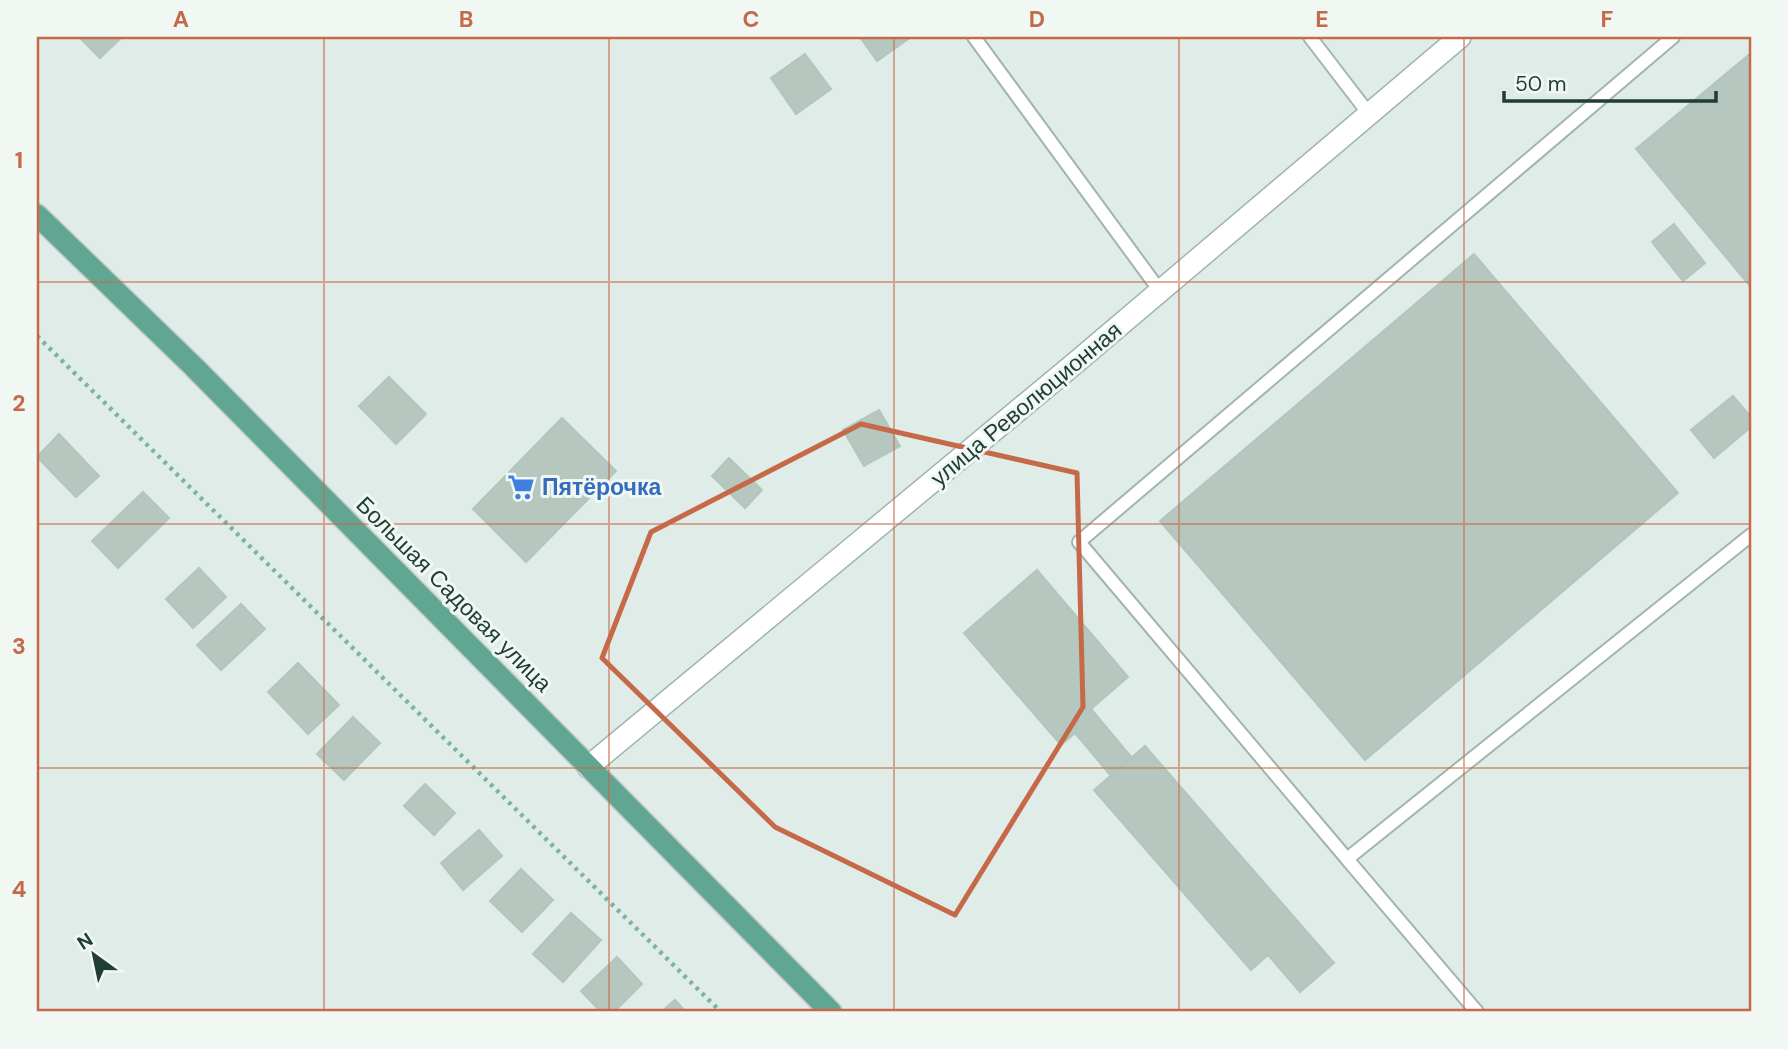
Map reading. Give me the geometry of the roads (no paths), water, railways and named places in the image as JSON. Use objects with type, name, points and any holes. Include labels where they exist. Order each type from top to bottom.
[{"type":"main road","name":"Большая Садовая улица","points":[[37,215],[194,367],[831,1012]]},
{"type":"street","name":"улица Революционная","points":[[588,766],[1064,373],[1369,114],[1452,39]]},
{"type":"lane","points":[[974,37],[1160,291]]},
{"type":"lane","points":[[1310,37],[1369,114]]},
{"type":"lane","points":[[1477,1012],[1079,542],[1673,37]]},
{"type":"lane","points":[[1347,859],[1751,535]]},
{"type":"place","name":"Пятёрочка","points":[[521,487]]}]
